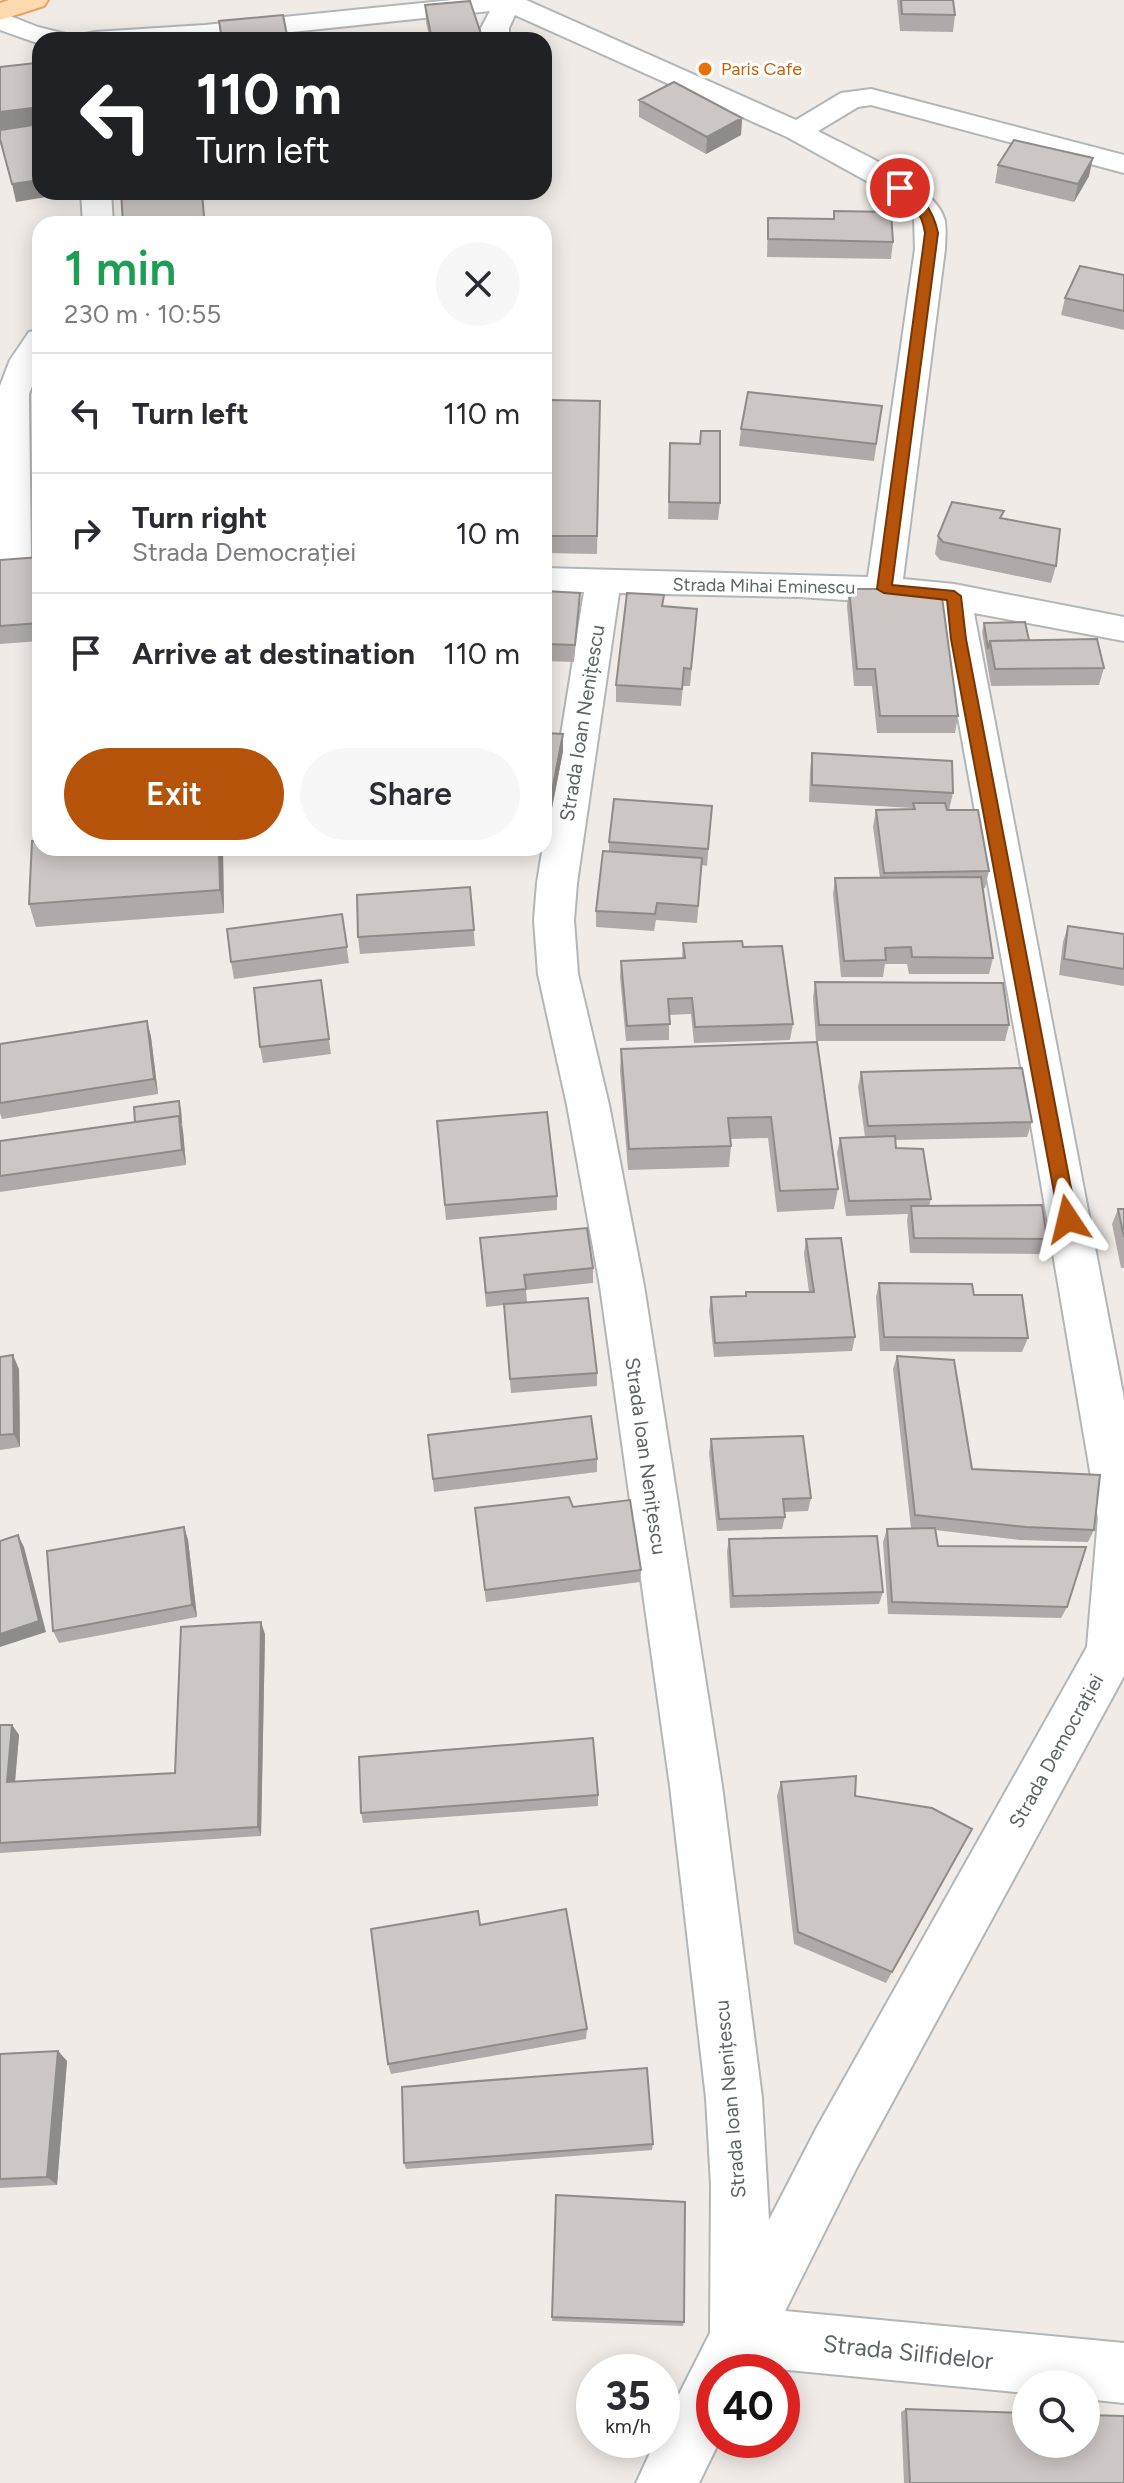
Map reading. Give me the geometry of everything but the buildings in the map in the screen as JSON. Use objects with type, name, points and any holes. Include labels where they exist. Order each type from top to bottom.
[{"type":"main road","points":[[0,12],[35,0]]},
{"type":"street","points":[[215,32],[521,1],[797,131],[918,201],[929,217],[930,249],[884,589]]},
{"type":"street","points":[[495,32],[495,28],[521,1]]},
{"type":"street","points":[[0,20],[32,34]]},
{"type":"street","points":[[797,131],[851,99],[871,97],[1124,164]]},
{"type":"street","points":[[18,562],[13,394],[32,351]]},
{"type":"street","name":"Strada Mihai Eminescu","points":[[552,580],[884,589],[954,596],[1124,629]]},
{"type":"street","name":"Strada Ioan Nenițescu","points":[[603,583],[554,920],[558,974],[588,1105],[622,1286],[696,1786],[734,2098],[740,2185],[731,2354]]},
{"type":"street","name":"Strada Democrației","points":[[731,2354],[836,2149],[1118,1647],[1122,1518],[1043,1072],[959,639],[954,596]]},
{"type":"street","name":"Strada Silfidelor","points":[[800,2357],[1124,2373]]},
{"type":"street","points":[[667,2483],[696,2424]]},
{"type":"place","name":"Paris Cafe","points":[[705,69]]},
{"type":"route","points":[[900,188],[918,201],[929,217],[931,233],[884,589],[954,596],[989,804],[1043,1072],[1068,1219]]}]
